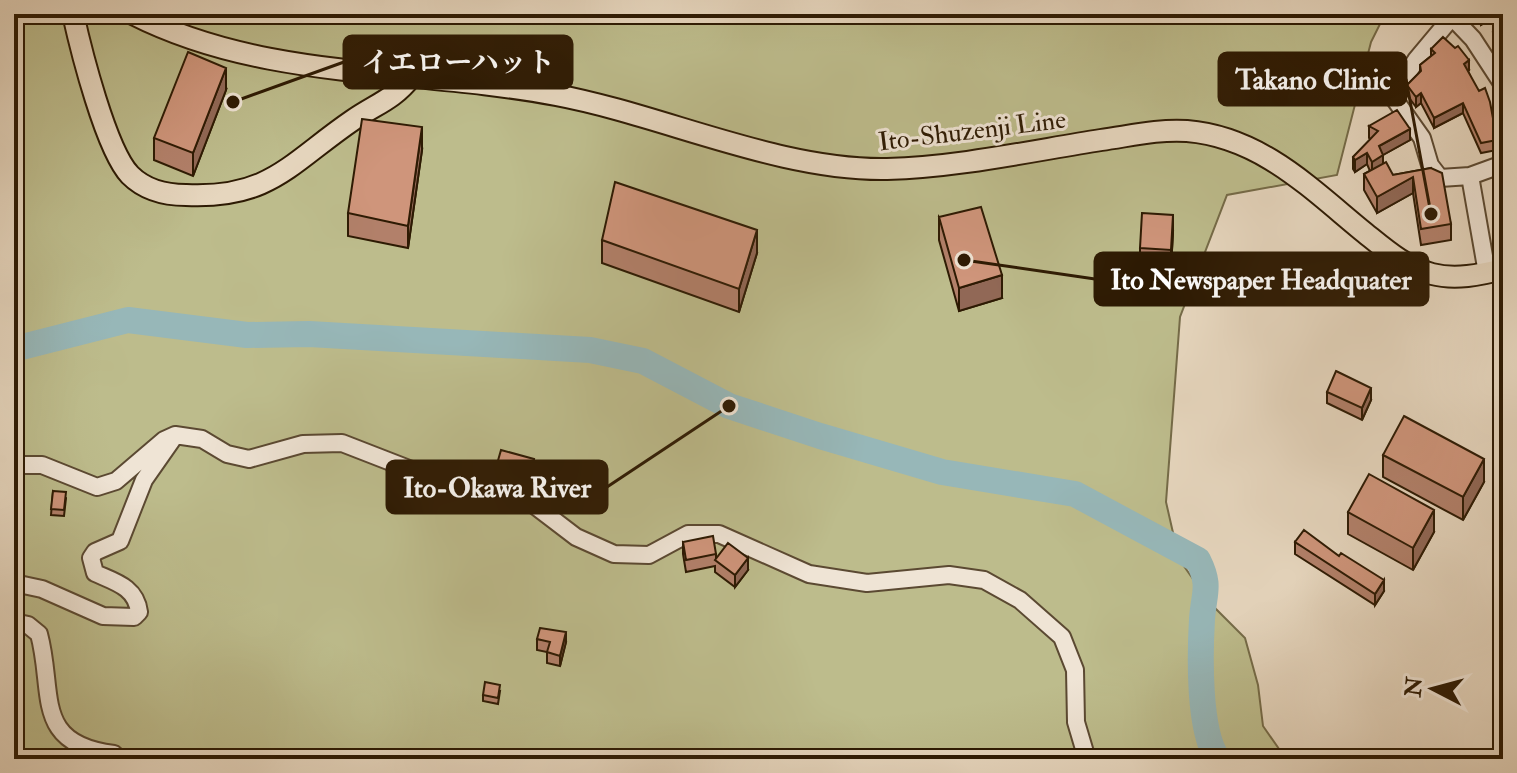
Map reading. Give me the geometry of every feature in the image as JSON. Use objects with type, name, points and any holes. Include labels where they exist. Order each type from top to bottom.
[{"type":"main road","points":[[73,14],[98,101],[117,153],[129,173],[148,189],[181,195],[245,192],[270,180],[354,119],[397,95],[411,77]]},
{"type":"main road","name":"Ito-Shuzenji Line","points":[[133,14],[196,43],[249,57],[555,94],[776,155],[824,164],[885,169],[942,164],[1151,132],[1187,131],[1235,139],[1269,156],[1403,264],[1434,275],[1469,277],[1495,271]]},
{"type":"street","points":[[1503,85],[1452,17],[1416,60],[1393,97],[1422,138],[1430,165],[1440,178],[1470,176],[1503,164]]},
{"type":"street","points":[[1470,176],[1495,271]]},
{"type":"street","points":[[14,583],[42,589],[103,616],[134,617],[139,612],[138,601],[127,587],[95,573],[91,558],[120,541],[144,480],[175,435]]},
{"type":"street","points":[[14,465],[42,465],[74,481],[97,487],[129,472],[164,440],[175,435],[202,439],[227,454],[249,459],[303,444],[329,442],[356,446],[380,459],[463,490],[521,495],[576,537],[614,554],[649,555],[688,534],[719,534],[809,574],[867,583],[949,575],[984,580],[1020,600],[1062,637],[1075,670],[1076,722],[1087,759]]},
{"type":"street","points":[[14,622],[28,625],[39,634],[48,703],[70,741],[85,751],[114,754]]},
{"type":"shaded area","points":[[14,14],[1385,14],[1371,42],[1337,175],[1227,195],[1180,317],[1166,502],[1179,559],[1210,603],[1245,638],[1258,685],[1263,726],[1286,759],[14,759]]},
{"type":"building","points":[[1503,26],[1503,48],[1493,32]]},
{"type":"building","points":[[1443,37],[1455,48],[1458,46],[1469,60],[1464,64],[1479,91],[1485,88],[1497,140],[1481,143],[1463,103],[1434,118],[1421,93],[1416,97],[1407,85],[1421,71],[1420,65],[1435,53],[1431,49]]},
{"type":"building","points":[[188,52],[226,68],[193,153],[154,138]]},
{"type":"building","points":[[1397,110],[1410,129],[1379,146],[1383,155],[1372,162],[1367,153],[1355,160],[1353,157],[1378,131],[1369,126]]},
{"type":"building","points":[[362,119],[422,127],[408,226],[348,213]]},
{"type":"building","points":[[1386,162],[1393,175],[1431,168],[1442,173],[1451,224],[1421,229],[1413,177],[1377,197],[1364,174]]},
{"type":"building","points":[[615,182],[757,230],[739,289],[602,240]]},
{"type":"building","points":[[1503,203],[1503,228],[1498,229],[1494,204]]},
{"type":"building","points":[[981,207],[1002,275],[959,288],[939,217]]},
{"type":"building","points":[[1142,213],[1173,215],[1171,250],[1140,248]]},
{"type":"building","points":[[1336,371],[1371,388],[1362,408],[1327,392]]},
{"type":"building","points":[[1404,416],[1484,459],[1463,497],[1383,455]]},
{"type":"building","points":[[501,450],[534,459],[530,472],[497,464]]},
{"type":"building","points":[[1369,474],[1434,510],[1413,548],[1348,512]]},
{"type":"building","points":[[53,491],[66,492],[64,510],[51,509]]},
{"type":"building","points":[[1304,530],[1339,556],[1341,553],[1384,580],[1375,594],[1295,542]]},
{"type":"building","points":[[713,536],[716,554],[686,560],[683,542]]},
{"type":"building","points":[[728,543],[748,558],[735,575],[715,560]]},
{"type":"building","points":[[540,628],[566,632],[560,656],[547,652],[550,642],[537,639]]},
{"type":"building","points":[[485,682],[500,685],[498,698],[483,695]]},
{"type":"waterway","points":[[14,349],[128,320],[247,335],[309,334],[590,350],[643,361],[729,406],[820,436],[942,472],[1075,494],[1198,560],[1206,583],[1201,651],[1204,712],[1211,747],[1218,759]]},
{"type":"place","name":"イエローハット","points":[[233,102]]},
{"type":"place","name":"Takano Clinic","points":[[1431,214]]},
{"type":"place","name":"Ito Newspaper Headquater","points":[[964,260]]},
{"type":"place","name":"Ito-Okawa River","points":[[729,406]]}]
